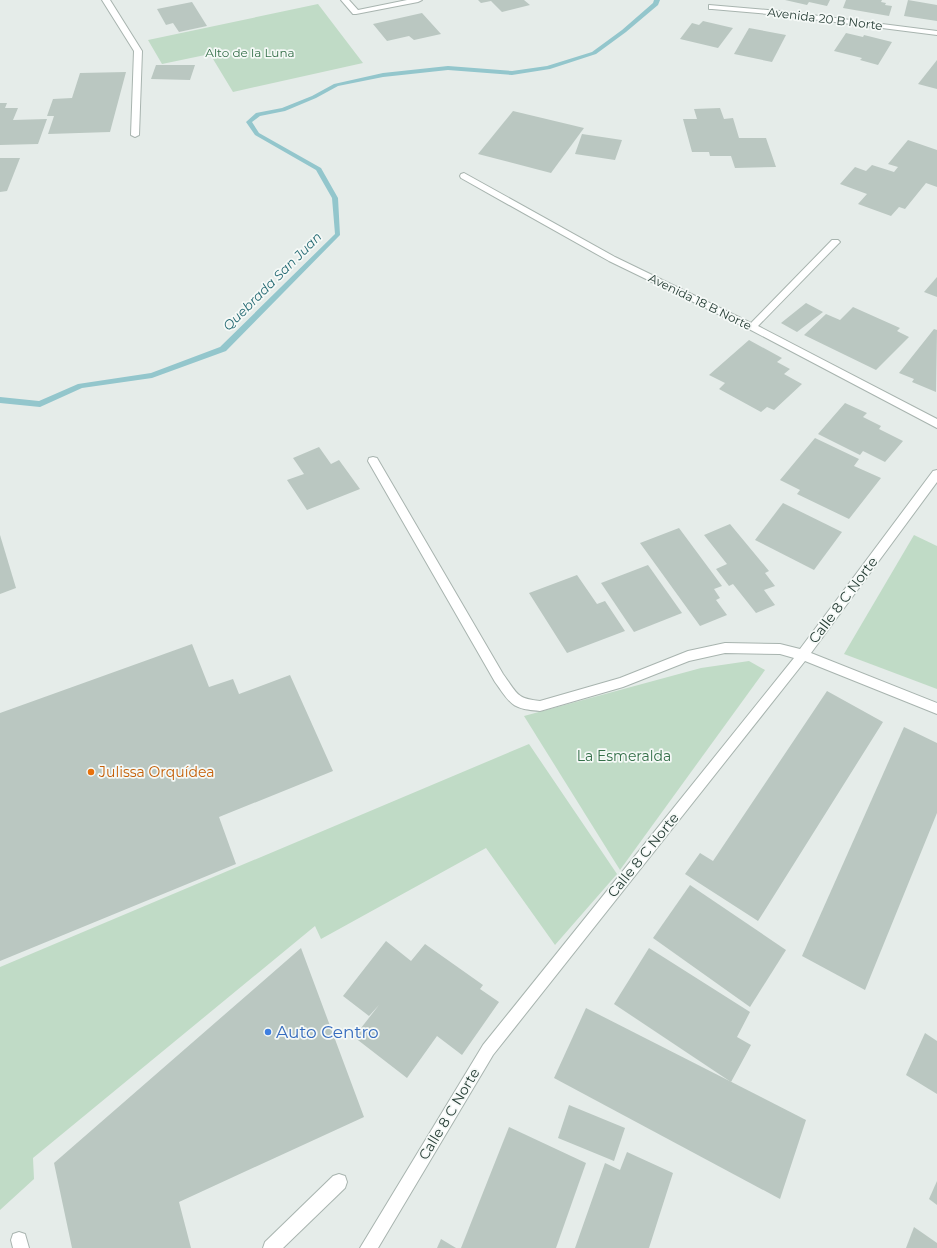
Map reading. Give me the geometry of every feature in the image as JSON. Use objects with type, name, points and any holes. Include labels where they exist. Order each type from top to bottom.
[{"type":"street","points":[[106,0],[138,51],[135,135]]},
{"type":"street","points":[[345,0],[356,12],[418,0]]},
{"type":"street","name":"Avenida 20 B Norte","points":[[712,7],[780,13],[937,33]]},
{"type":"street","name":"Avenida 18 B Norte","points":[[464,176],[612,259],[752,327],[937,424]]},
{"type":"street","points":[[752,327],[835,242]]},
{"type":"street","points":[[373,461],[499,678],[516,701],[527,705],[540,706],[623,682],[688,656],[726,648],[780,649],[803,655],[937,709]]},
{"type":"street","name":"Calle 8 C Norte","points":[[368,1248],[488,1050],[803,655],[937,474]]},
{"type":"street","points":[[277,1245],[339,1182]]},
{"type":"green space","name":"Alto de la Luna","points":[[318,4],[363,63],[233,92],[210,54],[162,64],[148,40]]},
{"type":"green space","points":[[914,535],[937,546],[937,689],[844,654]]},
{"type":"green space","name":"La Esmeralda","points":[[749,661],[765,670],[620,870],[524,716],[701,668]]},
{"type":"green space","points":[[529,744],[617,874],[555,945],[486,848],[321,939],[315,926],[33,1158],[34,1179],[0,1210],[0,967]]},
{"type":"building","points":[[478,0],[524,0],[530,5],[502,12],[491,1],[481,3]]},
{"type":"building","points":[[785,0],[830,0],[827,6],[809,2],[807,5]]},
{"type":"building","points":[[846,0],[882,0],[881,2],[886,3],[885,5],[892,6],[889,16],[843,8]]},
{"type":"building","points":[[908,0],[937,5],[937,21],[904,16]]},
{"type":"building","points":[[192,2],[207,26],[179,32],[173,23],[166,25],[157,9]]},
{"type":"building","points":[[422,13],[441,34],[414,40],[409,36],[387,41],[373,24]]},
{"type":"building","points":[[703,21],[733,28],[718,48],[680,39],[692,23],[699,25]]},
{"type":"building","points":[[749,28],[786,35],[772,62],[734,54]]},
{"type":"building","points":[[846,33],[863,37],[864,35],[892,42],[878,65],[860,60],[862,58],[834,51]]},
{"type":"building","points":[[937,60],[937,89],[918,84]]},
{"type":"building","points":[[156,65],[195,65],[190,80],[151,79]]},
{"type":"building","points":[[126,72],[110,132],[48,134],[54,116],[47,116],[53,99],[72,98],[80,73]]},
{"type":"building","points":[[0,103],[7,103],[5,108],[18,108],[13,120],[47,119],[38,144],[0,145]]},
{"type":"building","points":[[720,108],[724,119],[733,118],[739,138],[766,138],[776,167],[735,168],[731,156],[710,156],[709,152],[692,152],[683,119],[697,119],[694,109]]},
{"type":"building","points":[[513,111],[584,128],[551,173],[478,154]]},
{"type":"building","points":[[582,134],[622,140],[615,160],[575,154]]},
{"type":"building","points":[[908,140],[937,150],[937,187],[926,183],[905,209],[899,207],[891,216],[858,204],[867,194],[840,184],[855,167],[866,171],[872,165],[894,172],[898,167],[888,164]]},
{"type":"building","points":[[0,158],[20,158],[7,191],[0,192]]},
{"type":"building","points":[[937,277],[937,297],[924,292]]},
{"type":"building","points":[[806,303],[823,312],[797,332],[781,323]]},
{"type":"building","points":[[853,307],[900,328],[897,331],[909,337],[876,370],[804,335],[826,314],[840,320]]},
{"type":"building","points":[[934,329],[937,330],[936,392],[912,382],[914,379],[899,373]]},
{"type":"building","points":[[749,340],[782,358],[777,362],[790,369],[784,374],[802,384],[774,410],[767,407],[761,412],[719,389],[725,383],[709,375]]},
{"type":"building","points":[[845,403],[867,413],[863,417],[881,426],[879,429],[903,441],[885,462],[863,451],[860,455],[818,434]]},
{"type":"building","points":[[815,438],[859,459],[854,466],[881,478],[849,519],[797,494],[800,490],[780,480]]},
{"type":"building","points":[[319,447],[331,464],[339,460],[360,489],[307,510],[287,480],[304,474],[293,458]]},
{"type":"building","points":[[783,503],[842,532],[814,570],[755,540]]},
{"type":"building","points":[[730,524],[769,571],[765,573],[775,586],[764,590],[775,605],[756,613],[733,584],[729,586],[716,569],[727,564],[704,535]]},
{"type":"building","points":[[679,528],[722,586],[714,589],[720,598],[716,600],[727,615],[700,626],[640,543]]},
{"type":"building","points":[[0,535],[16,588],[0,594]]},
{"type":"building","points":[[648,565],[682,613],[634,632],[601,583]]},
{"type":"building","points":[[577,575],[597,604],[605,601],[625,631],[567,653],[529,593]]},
{"type":"building","points":[[192,644],[209,687],[233,679],[239,694],[290,675],[333,771],[219,817],[236,864],[0,961],[0,713]]},
{"type":"building","points":[[827,691],[883,722],[758,921],[685,874],[700,853],[713,861]]},
{"type":"building","points":[[904,727],[937,743],[937,813],[865,990],[802,956]]},
{"type":"building","points":[[690,885],[786,950],[750,1007],[653,938]]},
{"type":"building","points":[[386,941],[411,961],[425,944],[483,985],[480,989],[499,1002],[462,1055],[437,1036],[407,1078],[354,1037],[379,1005],[369,1016],[343,996]]},
{"type":"building","name":"Auto Centro","points":[[301,948],[364,1117],[179,1202],[191,1248],[72,1248],[54,1163]]},
{"type":"building","points":[[649,948],[750,1012],[737,1037],[751,1045],[731,1082],[614,1004]]},
{"type":"building","points":[[586,1008],[806,1120],[780,1199],[554,1078]]},
{"type":"building","points":[[925,1033],[937,1041],[937,1094],[906,1075]]},
{"type":"building","points":[[569,1105],[625,1128],[614,1161],[558,1138]]},
{"type":"building","points":[[509,1127],[586,1163],[556,1248],[461,1248]]},
{"type":"building","points":[[627,1152],[673,1173],[649,1248],[575,1248],[605,1163],[620,1170]]},
{"type":"building","points":[[937,1181],[937,1205],[929,1199]]},
{"type":"building","points":[[914,1227],[937,1243],[937,1248],[906,1248]]},
{"type":"building","points":[[441,1239],[456,1248],[437,1248]]},
{"type":"waterway","name":"Quebrada San Juan","points":[[0,400],[40,404],[81,386],[152,375],[223,349],[338,234],[335,198],[319,169],[257,134],[249,122],[258,114],[283,110],[314,97],[336,85],[383,75],[448,68],[512,73],[548,68],[594,53],[624,31],[656,4],[657,0]]},
{"type":"place","name":"Julissa Orquídea","points":[[91,772]]},
{"type":"place","name":"Auto Centro","points":[[268,1032]]}]
